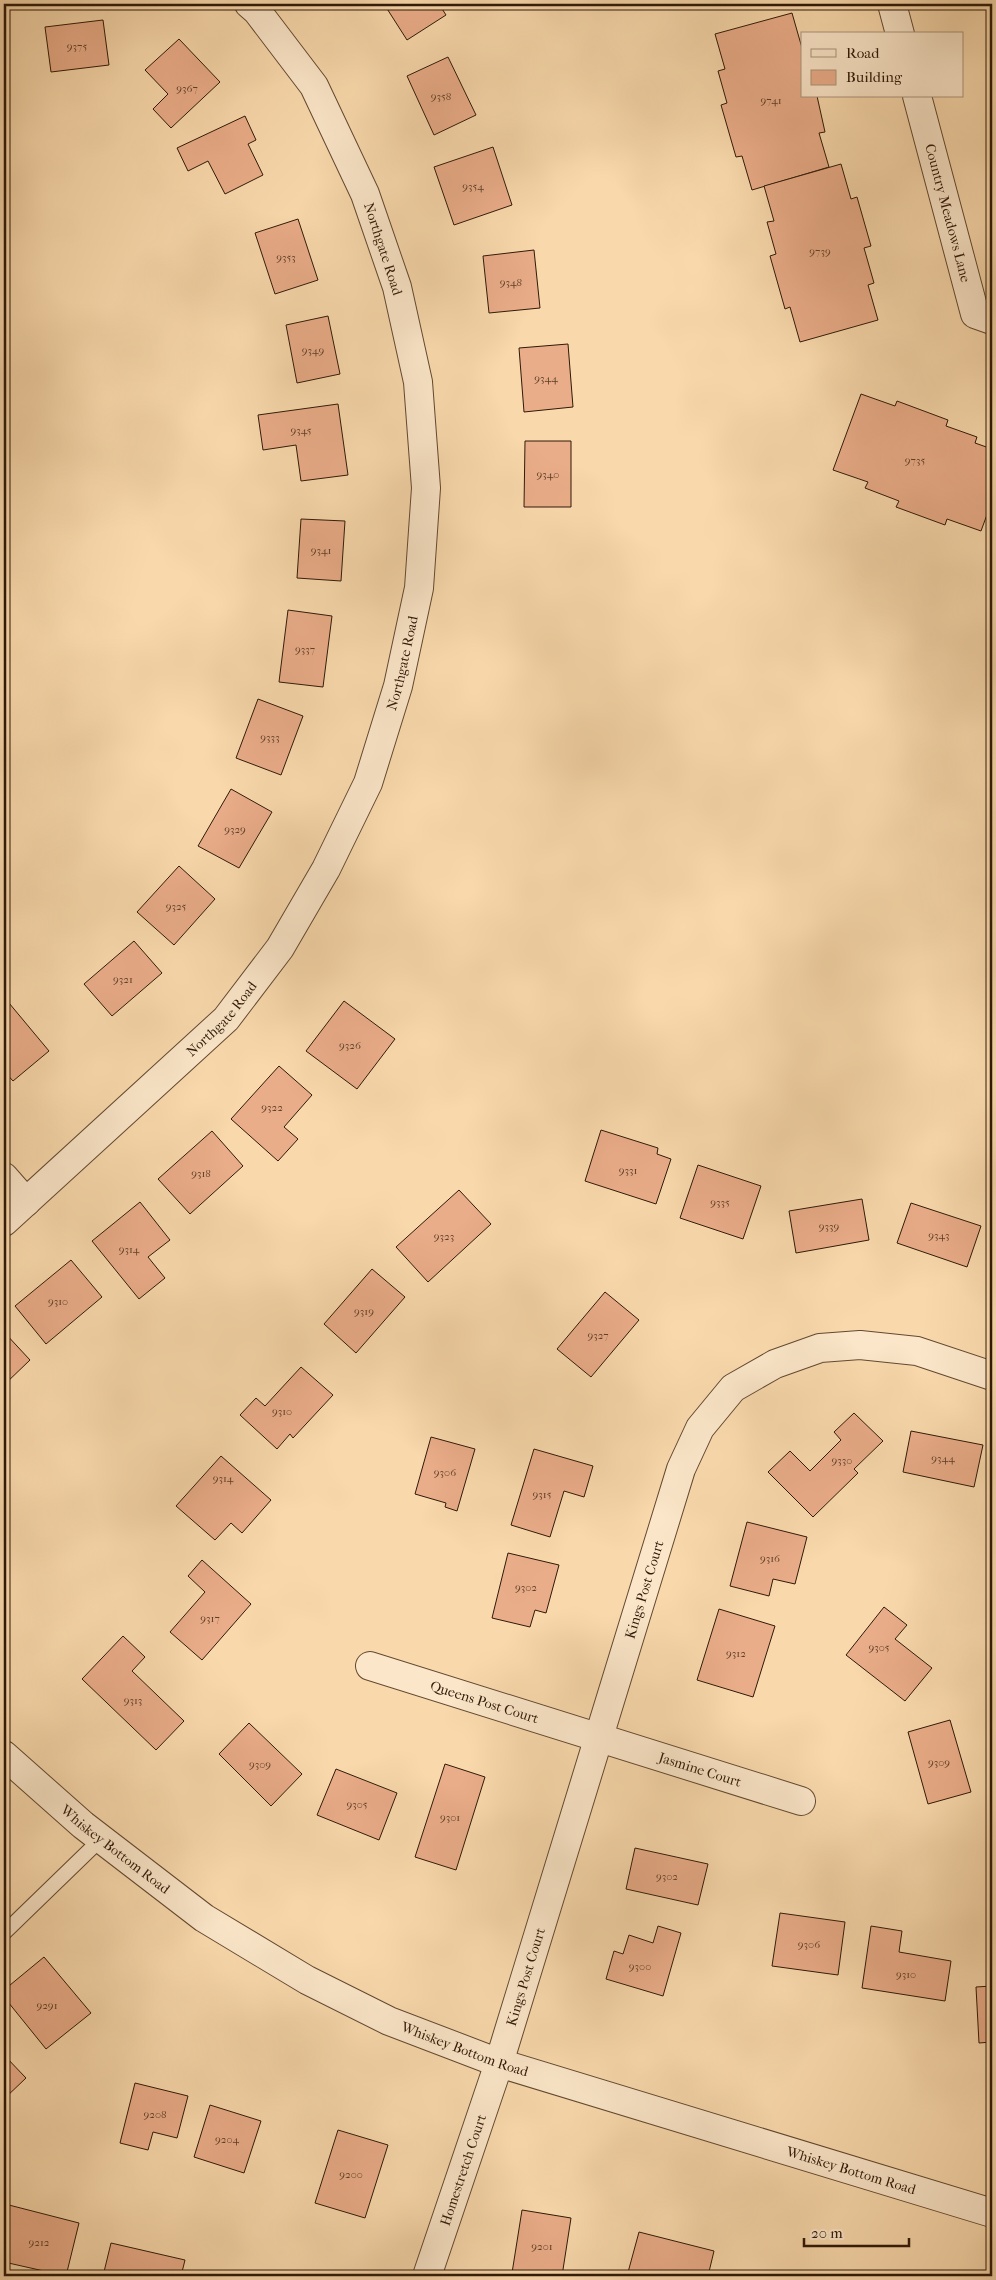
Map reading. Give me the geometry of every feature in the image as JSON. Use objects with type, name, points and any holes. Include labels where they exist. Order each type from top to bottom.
[{"type":"street","name":"Northgate Road","points":[[4,1222],[226,1020],[280,948],[326,869],[368,783],[398,686],[419,588],[426,488],[418,382],[397,287],[365,194],[314,86],[257,11],[248,4]]},
{"type":"street","points":[[892,4],[899,32]]},
{"type":"street","name":"Country Meadows Lane","points":[[918,98],[975,314],[992,320]]},
{"type":"street","points":[[4,1177],[26,1202]]},
{"type":"street","name":"Kings Post Court","points":[[499,2063],[681,1469],[700,1428],[733,1388],[775,1364],[820,1348],[860,1345],[917,1351],[992,1376]]},
{"type":"street","name":"Queens Post Court","points":[[370,1666],[600,1737]]},
{"type":"street","name":"Jasmine Court","points":[[600,1737],[801,1801]]},
{"type":"street","name":"Whiskey Bottom Road","points":[[4,1755],[101,1839],[204,1918],[307,1980],[389,2022],[499,2063],[992,2213]]},
{"type":"street","name":"Homestretch Court","points":[[427,2276],[499,2063]]},
{"type":"lane","points":[[4,1933],[101,1839]]},
{"type":"building","points":[[384,4],[439,4],[446,15],[407,40]]},
{"type":"building","points":[[792,13],[801,44],[801,98],[817,98],[825,132],[819,133],[829,167],[752,190],[742,156],[736,157],[721,105],[727,103],[718,71],[725,69],[715,34]]},
{"type":"building","points":[[103,20],[109,65],[51,72],[45,27]]},
{"type":"building","points":[[179,39],[220,82],[171,128],[153,109],[168,94],[145,70]]},
{"type":"building","points":[[448,57],[476,115],[434,135],[407,76]]},
{"type":"building","points":[[4,88],[10,95],[4,101]]},
{"type":"building","points":[[245,116],[256,140],[248,144],[263,175],[225,194],[208,161],[188,171],[177,148]]},
{"type":"building","points":[[493,147],[512,205],[454,225],[434,167]]},
{"type":"building","points":[[841,164],[851,199],[857,197],[871,246],[864,248],[874,283],[868,285],[878,320],[800,342],[790,307],[785,309],[770,256],[776,254],[767,222],[774,221],[764,186]]},
{"type":"building","points":[[298,219],[318,280],[275,294],[255,233]]},
{"type":"building","points":[[534,250],[540,308],[489,313],[483,256]]},
{"type":"building","points":[[328,316],[340,374],[297,383],[286,325]]},
{"type":"building","points":[[568,344],[573,407],[524,412],[519,348]]},
{"type":"building","points":[[861,394],[895,406],[897,401],[948,420],[946,426],[977,437],[975,443],[992,449],[992,501],[981,531],[947,519],[945,525],[896,507],[899,501],[865,488],[868,482],[833,470]]},
{"type":"building","points":[[338,404],[348,475],[301,481],[296,445],[263,450],[258,415]]},
{"type":"building","points":[[525,441],[571,441],[571,507],[524,507]]},
{"type":"building","points":[[992,501],[992,522],[986,519]]},
{"type":"building","points":[[301,519],[345,521],[341,581],[297,578]]},
{"type":"building","points":[[288,610],[332,616],[323,687],[279,682]]},
{"type":"building","points":[[258,699],[303,716],[281,775],[236,758]]},
{"type":"building","points":[[231,789],[272,812],[239,868],[198,846]]},
{"type":"building","points":[[179,866],[215,899],[174,945],[137,912]]},
{"type":"building","points":[[134,941],[162,973],[112,1016],[84,984]]},
{"type":"building","points":[[4,997],[49,1051],[13,1081],[4,1071]]},
{"type":"building","points":[[344,1001],[395,1039],[357,1089],[306,1051]]},
{"type":"building","points":[[279,1066],[312,1095],[284,1127],[298,1139],[278,1161],[231,1119]]},
{"type":"building","points":[[601,1130],[658,1148],[657,1154],[671,1159],[656,1204],[585,1181]]},
{"type":"building","points":[[212,1131],[243,1166],[190,1214],[158,1179]]},
{"type":"building","points":[[698,1165],[761,1186],[743,1239],[680,1218]]},
{"type":"building","points":[[459,1190],[491,1224],[428,1282],[396,1247]]},
{"type":"building","points":[[862,1199],[869,1240],[796,1253],[789,1211]]},
{"type":"building","points":[[140,1202],[170,1240],[148,1257],[165,1278],[139,1299],[92,1241]]},
{"type":"building","points":[[911,1203],[981,1226],[967,1267],[897,1243]]},
{"type":"building","points":[[71,1260],[102,1297],[46,1344],[15,1306]]},
{"type":"building","points":[[372,1269],[405,1297],[356,1353],[324,1324]]},
{"type":"building","points":[[605,1292],[639,1320],[591,1377],[557,1349]]},
{"type":"building","points":[[4,1332],[30,1360],[4,1385]]},
{"type":"building","points":[[301,1367],[333,1395],[293,1438],[290,1434],[277,1449],[240,1415],[256,1398],[265,1406]]},
{"type":"building","points":[[854,1413],[883,1441],[854,1469],[858,1473],[813,1517],[768,1472],[790,1451],[810,1471],[841,1440],[834,1432]]},
{"type":"building","points":[[911,1431],[983,1445],[974,1487],[903,1472]]},
{"type":"building","points":[[431,1437],[475,1449],[457,1511],[445,1507],[446,1503],[415,1494]]},
{"type":"building","points":[[534,1449],[593,1466],[584,1497],[564,1491],[550,1537],[511,1525]]},
{"type":"building","points":[[221,1456],[271,1500],[242,1533],[231,1523],[215,1540],[176,1506]]},
{"type":"building","points":[[747,1522],[807,1537],[795,1584],[773,1579],[769,1596],[730,1586]]},
{"type":"building","points":[[508,1553],[559,1565],[546,1613],[535,1610],[530,1627],[492,1618]]},
{"type":"building","points":[[202,1560],[251,1604],[202,1660],[170,1632],[205,1592],[188,1576]]},
{"type":"building","points":[[884,1607],[907,1625],[895,1639],[932,1668],[905,1701],[846,1655]]},
{"type":"building","points":[[719,1609],[775,1626],[753,1697],[697,1680]]},
{"type":"building","points":[[123,1636],[145,1657],[132,1671],[184,1721],[156,1750],[82,1679]]},
{"type":"building","points":[[950,1720],[971,1792],[928,1804],[908,1732]]},
{"type":"building","points":[[249,1723],[302,1774],[271,1806],[219,1754]]},
{"type":"building","points":[[445,1764],[485,1777],[456,1870],[415,1857]]},
{"type":"building","points":[[336,1769],[397,1793],[379,1840],[317,1815]]},
{"type":"building","points":[[635,1848],[708,1864],[698,1905],[626,1889]]},
{"type":"building","points":[[780,1913],[845,1922],[838,1975],[772,1966]]},
{"type":"building","points":[[658,1926],[681,1933],[663,1996],[606,1979],[614,1951],[623,1954],[629,1935],[653,1943]]},
{"type":"building","points":[[871,1926],[902,1931],[899,1952],[951,1961],[945,2001],[862,1988]]},
{"type":"building","points":[[44,1957],[91,2013],[46,2049],[4,1997],[4,1990]]},
{"type":"building","points":[[992,1986],[992,2042],[979,2043],[976,1987]]},
{"type":"building","points":[[4,2055],[26,2078],[4,2099]]},
{"type":"building","points":[[135,2083],[188,2096],[177,2138],[153,2132],[148,2150],[120,2143]]},
{"type":"building","points":[[210,2105],[261,2121],[244,2173],[194,2157]]},
{"type":"building","points":[[338,2130],[388,2145],[365,2218],[315,2203]]},
{"type":"building","points":[[5,2204],[79,2223],[66,2276],[4,2262]]},
{"type":"building","points":[[522,2210],[571,2218],[562,2276],[533,2276],[512,2273]]},
{"type":"building","points":[[639,2232],[714,2251],[708,2276],[627,2276]]},
{"type":"building","points":[[111,2243],[185,2260],[181,2276],[103,2276]]},
{"type":"building","points":[[278,2272],[296,2276],[277,2276]]}]
